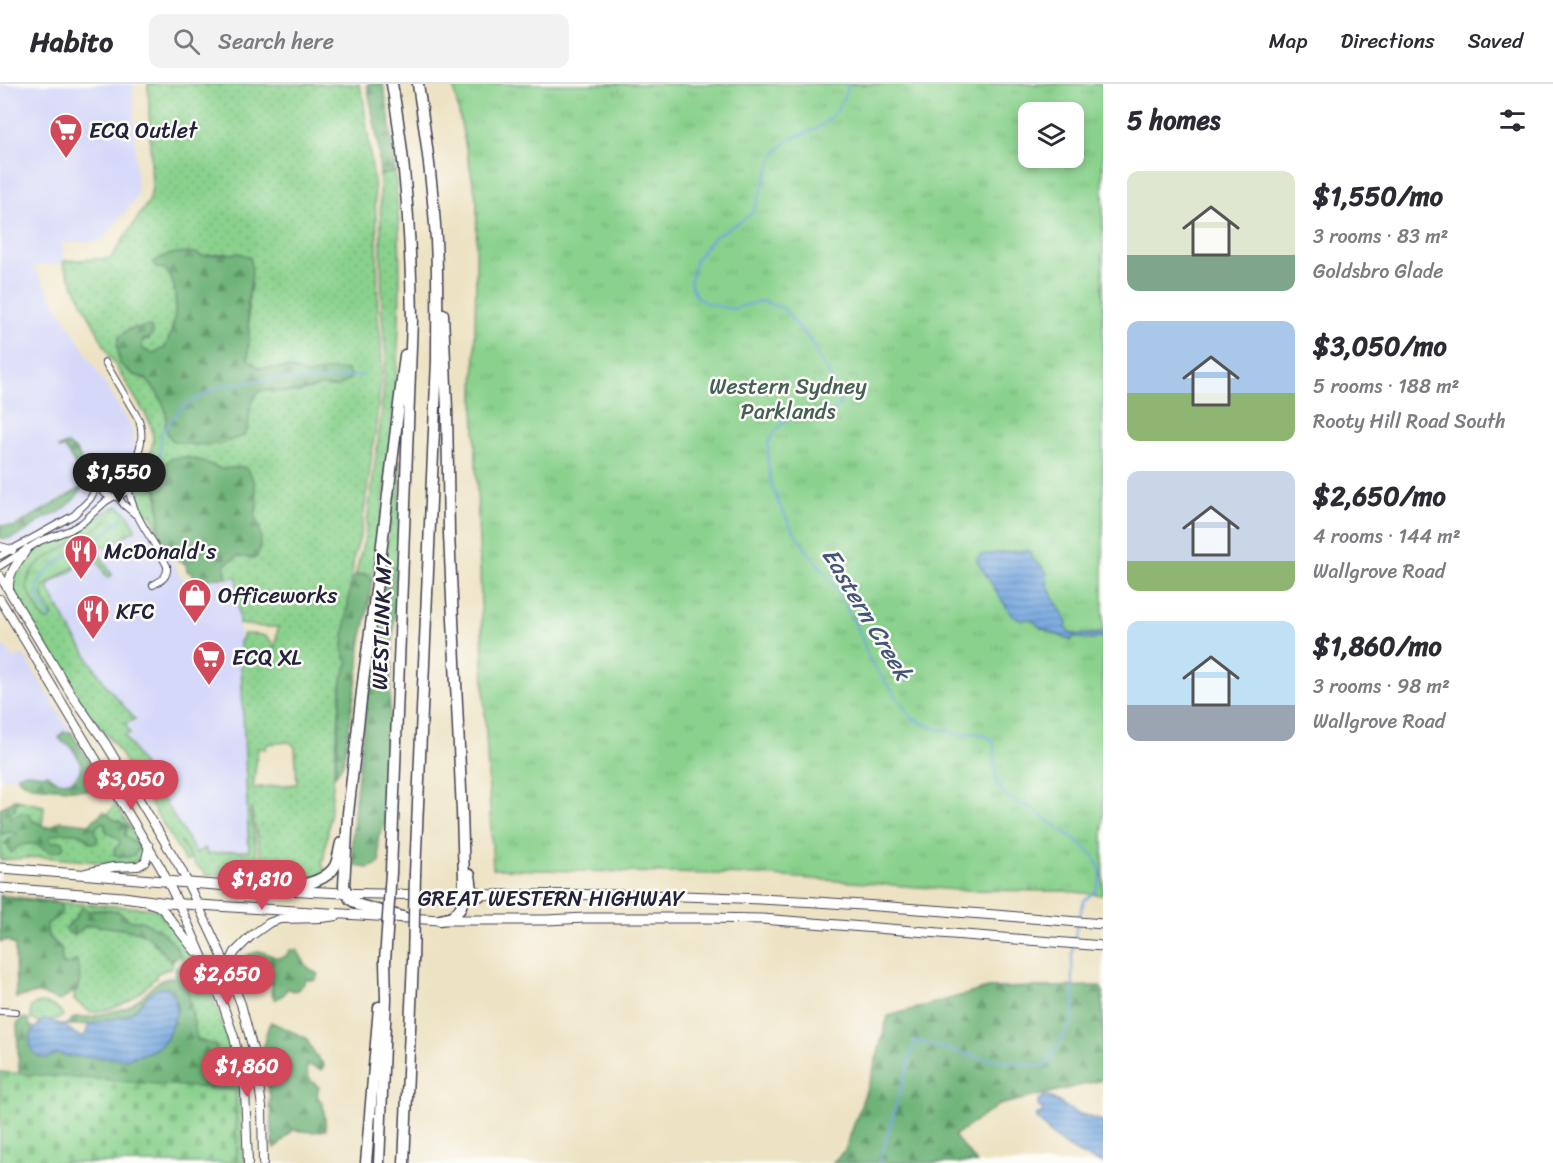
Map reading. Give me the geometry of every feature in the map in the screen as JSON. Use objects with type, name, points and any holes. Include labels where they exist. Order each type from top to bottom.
[{"type":"highway","name":"WESTLINK M7","points":[[379,1163],[412,320],[407,201],[392,84]]},
{"type":"highway","name":"WESTLINK M7","points":[[404,1163],[437,360],[437,279],[433,197],[428,145],[418,84]]},
{"type":"highway","points":[[437,279],[444,321],[449,534],[462,811],[463,895],[460,909],[452,917],[440,920]]},
{"type":"highway","points":[[403,917],[358,905],[346,893],[343,882],[348,813],[364,674],[403,370],[412,320]]},
{"type":"highway","points":[[459,743],[467,807],[471,888],[475,893],[481,895]]},
{"type":"highway","points":[[279,890],[318,880],[329,873],[336,864],[348,813]]},
{"type":"highway","name":"GREAT WESTERN HIGHWAY","points":[[0,868],[279,890],[346,893],[757,898],[1103,924]]},
{"type":"highway","name":"GREAT WESTERN HIGHWAY","points":[[0,888],[178,903],[440,920],[762,919],[1103,946]]},
{"type":"highway","points":[[366,1163],[380,998],[386,988]]},
{"type":"highway","points":[[405,1132],[411,1141],[411,1163]]},
{"type":"main road","points":[[0,547],[12,550]]},
{"type":"main road","points":[[9,590],[10,574],[27,549]]},
{"type":"main road","points":[[0,576],[71,694],[106,744],[181,869],[198,904],[241,1004],[255,1057],[262,1107],[263,1163]]},
{"type":"main road","points":[[0,599],[148,846],[178,903],[221,999],[234,1037],[245,1089],[248,1163]]},
{"type":"main road","points":[[81,874],[113,867],[138,866],[145,862],[148,846]]},
{"type":"main road","points":[[123,897],[161,908],[179,928],[206,966]]},
{"type":"main road","points":[[229,974],[235,952],[269,923],[280,920],[346,915]]},
{"type":"street","points":[[0,566],[46,538],[70,530],[82,523],[105,502],[126,491],[134,461],[142,443],[142,435],[139,420],[105,362]]},
{"type":"street","points":[[0,556],[74,515],[90,499],[104,472],[134,461]]},
{"type":"street","points":[[116,468],[125,473],[136,515],[167,566],[168,572],[165,578],[153,585]]},
{"type":"street","points":[[99,483],[105,494],[116,497],[136,515]]},
{"type":"street","points":[[0,1011],[16,1012]]},
{"type":"shaded area","points":[[0,84],[133,84],[137,197],[102,241],[62,243],[63,264],[33,266],[131,427],[142,479],[137,501],[183,580],[237,577],[249,863],[202,870],[22,569],[4,541],[0,539]]},
{"type":"shaded area","points":[[0,646],[5,646],[14,660],[23,654],[103,784],[0,777]]},
{"type":"green space","points":[[148,84],[359,84],[363,97],[374,183],[378,319],[382,370],[361,533],[354,557],[343,646],[348,662],[342,679],[330,818],[322,865],[326,870],[312,877],[265,876],[266,863],[261,857],[251,808],[257,856],[255,875],[205,875],[206,873],[196,866],[180,840],[190,859],[186,862],[115,745],[80,702],[13,591],[13,576],[32,555],[50,543],[82,530],[107,510],[117,506],[105,523],[40,562],[33,569],[27,583],[30,597],[43,619],[53,617],[44,599],[44,586],[90,556],[93,544],[112,575],[107,578],[96,561],[89,558],[69,573],[50,583],[49,590],[73,634],[105,684],[135,719],[125,724],[130,733],[125,736],[196,853],[205,848],[207,854],[249,851],[240,642],[244,634],[259,635],[267,637],[275,649],[278,627],[239,624],[237,577],[226,578],[225,564],[238,556],[246,557],[260,542],[260,528],[255,516],[257,508],[244,467],[221,469],[202,461],[164,464],[150,482],[157,489],[160,520],[158,530],[152,514],[141,512],[135,497],[138,480],[153,442],[150,422],[109,355],[63,264],[64,261],[111,258],[149,201],[152,188]],"holes":[[[195,253],[202,256],[229,253],[252,284],[248,303],[248,359],[259,368],[289,368],[308,375],[330,370],[338,387],[320,386],[299,392],[261,390],[251,403],[248,429],[165,427],[167,418],[165,408],[156,391],[146,379],[132,374],[129,329],[150,327],[143,340],[144,350],[153,353],[165,348],[171,333],[176,303],[173,282],[166,269],[157,268]],[[290,742],[295,747],[297,784],[253,788],[258,748],[266,749],[267,744]]]},
{"type":"green space","points":[[367,84],[383,84],[389,114],[395,172],[380,175],[378,143]]},
{"type":"green space","name":"Western Sydney Parklands","points":[[453,84],[1103,84],[1103,895],[1064,891],[958,890],[759,875],[493,869],[474,403],[477,202]]},
{"type":"green space","points":[[395,172],[399,223],[399,325],[392,427],[372,579],[365,574],[355,576],[365,537],[381,419],[386,356],[382,317],[380,175]]},
{"type":"green space","points":[[188,252],[202,256],[240,253],[250,257],[252,277],[247,310],[248,359],[259,368],[289,368],[308,375],[330,370],[347,370],[351,378],[338,387],[320,386],[299,392],[261,390],[253,400],[244,436],[220,444],[196,445],[173,441],[165,426],[167,418],[165,408],[156,391],[146,379],[132,374],[120,364],[117,346],[119,337],[129,329],[150,326],[153,333],[149,339],[143,340],[144,350],[153,353],[165,348],[174,318],[175,295],[173,282],[166,269],[157,268],[153,263],[169,254]]},
{"type":"green space","points":[[66,444],[75,450],[83,465],[86,482],[81,490],[72,502],[59,512],[43,519],[17,536],[0,538],[0,525],[14,527],[81,488],[78,481],[83,477],[64,447],[58,448]]},
{"type":"green space","points":[[187,457],[221,469],[244,467],[253,480],[257,502],[255,516],[260,533],[259,551],[256,558],[238,556],[225,564],[226,578],[195,579],[192,573],[187,571],[186,564],[172,557],[158,530],[160,520],[157,489],[150,482],[164,464],[172,458]]},
{"type":"green space","points":[[398,461],[401,461],[397,568],[384,569]]},
{"type":"green space","points":[[117,506],[129,516],[135,530],[106,547],[93,544],[90,556],[44,586],[43,597],[50,611],[51,620],[43,619],[27,589],[28,579],[34,568],[40,562],[105,523]]},
{"type":"green space","points":[[397,568],[386,823],[378,838],[380,863],[368,868],[356,866],[353,857],[355,801],[379,569]]},
{"type":"green space","points":[[365,574],[372,579],[370,600],[360,646],[359,666],[343,764],[335,776],[342,679],[348,662],[344,656],[343,646],[351,580],[355,576]]},
{"type":"green space","points":[[63,732],[71,732],[91,764],[90,773],[97,784],[95,791],[31,786],[19,779],[18,775],[26,773],[47,774],[63,782],[76,777],[81,762],[70,745],[59,738]]},
{"type":"green space","points":[[13,799],[44,806],[42,826],[92,832],[116,804],[143,850],[141,859],[134,861],[132,865],[42,857],[0,860],[0,808],[10,804]]},
{"type":"green space","points":[[14,800],[18,802],[15,810],[10,813],[10,818],[21,813],[28,813],[33,821],[48,828],[60,821],[89,824],[104,811],[127,827],[125,835],[132,841],[136,841],[139,847],[135,854],[129,857],[114,854],[114,850],[120,843],[119,840],[107,832],[103,822],[97,826],[95,832],[98,839],[96,843],[91,843],[80,834],[61,833],[49,838],[52,842],[63,842],[62,850],[50,852],[34,844],[27,844],[17,847],[11,853],[9,846],[5,844],[17,834],[11,832],[0,834],[0,808]]},
{"type":"green space","points":[[0,895],[65,903],[146,908],[157,910],[165,916],[162,918],[165,921],[168,920],[190,950],[215,1004],[228,1040],[239,1094],[243,1163],[237,1163],[235,1090],[225,1064],[202,1041],[197,1040],[181,955],[117,911],[88,911],[78,914],[66,928],[74,935],[86,926],[94,925],[136,931],[147,935],[173,963],[172,967],[156,974],[156,978],[140,993],[121,1005],[90,1012],[74,1000],[74,994],[78,989],[76,961],[66,965],[62,963],[61,948],[47,932],[47,924],[60,915],[59,903],[0,898]]},
{"type":"green space","points":[[0,898],[59,903],[62,909],[60,915],[47,924],[47,932],[61,948],[62,963],[66,965],[77,960],[80,976],[76,989],[60,1001],[37,993],[16,998],[15,945],[7,940],[0,942]]},
{"type":"green space","points":[[81,908],[88,911],[117,911],[132,921],[142,921],[161,931],[181,955],[171,961],[147,935],[136,931],[94,925],[86,926],[74,935],[68,933],[66,928]]},
{"type":"green space","points":[[290,950],[297,950],[307,967],[318,974],[316,980],[306,980],[293,991],[288,988],[275,1000],[271,993],[272,983],[255,978],[263,967],[247,955],[260,951],[277,958],[285,957]]},
{"type":"green space","points":[[183,963],[197,1040],[215,1045],[217,1049],[215,1052],[225,1063],[235,1090],[19,1074],[17,1024],[26,1018],[30,1026],[35,1028],[33,1031],[49,1058],[60,1054],[127,1059],[154,1050],[166,1040],[177,1011],[177,1001],[147,996],[135,1010],[115,1019],[99,1023],[65,1025],[75,1017],[91,1017],[126,1008],[154,985],[176,976],[176,968]]},
{"type":"green space","points":[[1100,986],[1103,992],[1103,1080],[999,1105],[954,1136],[977,1163],[832,1163],[845,1150],[873,1071],[888,1016],[988,988]]},
{"type":"green space","points":[[43,1003],[58,1008],[63,1016],[59,1019],[52,1019],[51,1022],[50,1020],[41,1023],[31,1019],[31,1007]]},
{"type":"green space","points":[[271,1022],[306,1038],[324,1065],[322,1070],[307,1065],[307,1072],[313,1083],[319,1087],[318,1096],[323,1103],[326,1130],[314,1132],[293,1130],[275,1148],[266,1075],[270,1071],[265,1068],[264,1057],[265,1038]]},
{"type":"green space","points":[[0,1072],[235,1090],[237,1163],[0,1163]]},
{"type":"water","points":[[1027,550],[1031,552],[1033,560],[1046,572],[1047,585],[1067,622],[1066,628],[1070,633],[1086,635],[1103,632],[1103,637],[1092,640],[1074,637],[1072,641],[1041,628],[1032,620],[1022,620],[1012,616],[977,558],[981,555]]},
{"type":"water","points":[[168,988],[175,996],[177,1011],[166,1040],[154,1050],[127,1059],[62,1054],[46,1058],[40,1057],[32,1050],[31,1035],[42,1020],[65,1026],[82,1037],[87,1032],[88,1025],[131,1013],[151,992]]},
{"type":"water","points":[[1044,1096],[1049,1096],[1074,1112],[1103,1121],[1103,1163],[1083,1156],[1063,1144],[1035,1117],[1043,1112],[1038,1102]]},
{"type":"waterway","name":"Eastern Creek","points":[[850,84],[836,112],[825,123],[786,142],[774,155],[754,211],[714,237],[696,259],[690,283],[696,296],[706,303],[731,309],[762,301],[783,308],[811,342],[830,376],[840,405],[829,414],[795,416],[785,421],[773,434],[768,444],[768,465],[772,487],[780,506],[791,527],[839,593],[859,631],[870,661],[912,718],[936,729],[956,734],[980,734],[990,738],[994,744],[997,784],[1004,793],[1017,803],[1030,807],[1094,856],[1101,876],[1096,891],[1084,900],[1079,918]]},
{"type":"waterway","points":[[138,494],[159,461],[162,432],[182,407],[219,386],[270,379],[317,380],[364,375]]},
{"type":"waterway","points":[[51,620],[37,595],[39,582],[64,558],[103,535],[123,516]]},
{"type":"waterway","name":"Eastern Creek","points":[[1074,942],[1077,924]]},
{"type":"waterway","name":"Eastern Creek","points":[[879,1163],[915,1041],[983,1058],[1045,1067],[1074,1018],[1073,947]]},
{"type":"place","name":"ECQ Outlet","points":[[66,159]]},
{"type":"place","name":"McDonald's","points":[[81,580]]},
{"type":"place","name":"Officeworks","points":[[195,624]]},
{"type":"place","name":"KFC","points":[[93,640]]},
{"type":"place","name":"ECQ XL","points":[[209,686]]}]
